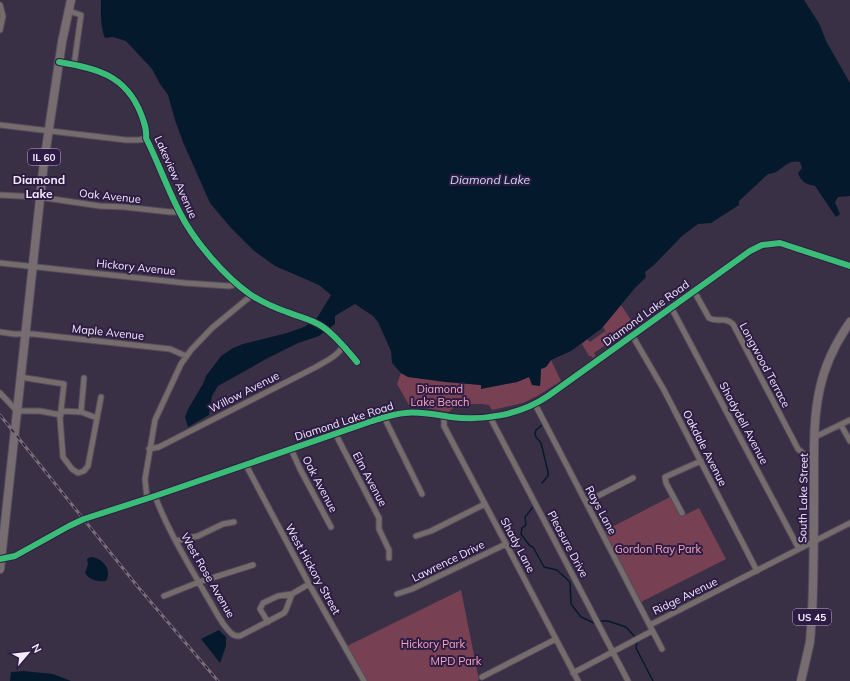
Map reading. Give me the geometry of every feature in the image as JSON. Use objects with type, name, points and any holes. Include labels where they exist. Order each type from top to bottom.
[{"type":"main road","name":"IL 60","points":[[0,569],[39,197],[59,62],[71,0]]},
{"type":"main road","name":"South Lake Street","points":[[801,681],[810,642],[813,608],[814,456],[820,388],[824,372],[839,339],[850,322]]},
{"type":"street","points":[[0,5],[3,16],[0,30]]},
{"type":"street","points":[[69,12],[81,15],[74,65]]},
{"type":"street","name":"Lakeview Avenue","points":[[59,62],[104,73],[124,86],[132,95],[146,127],[146,138],[179,212],[203,247],[237,284],[252,295],[286,312],[323,326],[357,362]]},
{"type":"street","points":[[0,125],[126,140],[139,140],[146,138]]},
{"type":"street","name":"Oak Avenue","points":[[0,195],[39,197],[100,206],[179,212]]},
{"type":"street","name":"Diamond Lake Road","points":[[1,559],[15,556],[77,522],[384,417],[410,412],[470,418],[490,417],[517,411],[535,404],[750,251],[762,245],[774,243],[786,244],[850,266]]},
{"type":"street","name":"Hickory Avenue","points":[[0,263],[200,284],[229,286],[237,284]]},
{"type":"street","name":"Longwood Terrace","points":[[694,291],[709,318],[714,320],[725,319],[733,324],[798,449],[805,455],[814,456]]},
{"type":"street","points":[[147,499],[145,479],[155,420],[181,364],[186,356],[212,328],[252,295]]},
{"type":"street","name":"Shadydell Avenue","points":[[671,307],[798,549]]},
{"type":"street","name":"Maple Avenue","points":[[0,332],[170,349],[180,352],[186,356]]},
{"type":"street","name":"Oakdale Avenue","points":[[632,335],[664,390],[757,571]]},
{"type":"street","name":"Willow Avenue","points":[[149,449],[155,449],[316,367],[337,355],[343,346]]},
{"type":"street","points":[[20,377],[64,384],[60,429],[63,457],[78,473],[84,471],[88,466],[101,397]]},
{"type":"street","points":[[81,412],[84,378]]},
{"type":"street","points":[[0,393],[17,411],[61,413],[81,412],[97,418]]},
{"type":"street","name":"Rays Lane","points":[[535,404],[650,625]]},
{"type":"street","name":"Shady Lane","points":[[444,416],[444,426],[578,681]]},
{"type":"street","points":[[384,417],[422,494]]},
{"type":"street","name":"Pleasure Drive","points":[[490,417],[628,681]]},
{"type":"street","points":[[815,437],[850,420]]},
{"type":"street","points":[[841,425],[850,441]]},
{"type":"street","name":"Elm Avenue","points":[[335,433],[379,518],[379,529],[389,550],[389,558]]},
{"type":"street","name":"Oak Avenue","points":[[291,449],[331,527]]},
{"type":"street","points":[[682,513],[665,477],[701,461]]},
{"type":"street","name":"West Hickory Street","points":[[246,465],[308,584],[364,681]]},
{"type":"street","points":[[586,502],[633,478]]},
{"type":"street","name":"West Rose Avenue","points":[[155,496],[176,541],[199,582],[223,624],[235,636],[240,636],[285,612],[292,594]]},
{"type":"street","points":[[416,536],[431,531],[485,504]]},
{"type":"street","points":[[176,541],[198,536],[223,524],[234,522]]},
{"type":"street","name":"Ridge Avenue","points":[[573,673],[652,631],[650,625],[850,523]]},
{"type":"street","name":"Lawrence Drive","points":[[397,594],[412,589],[506,544]]},
{"type":"street","points":[[164,596],[199,582],[253,565]]},
{"type":"street","points":[[268,622],[260,609],[263,603],[278,596],[292,594],[308,584]]},
{"type":"street","points":[[652,631],[662,649]]},
{"type":"street","points":[[482,677],[556,639]]},
{"type":"green space","points":[[621,305],[635,326],[612,343],[603,327]]},
{"type":"green space","points":[[605,331],[610,342],[594,353],[596,356],[593,358],[589,356],[582,344],[587,339],[590,342]]},
{"type":"green space","name":"Diamond Lake Beach","points":[[551,360],[561,381],[523,403],[492,410],[489,405],[482,404],[457,404],[449,412],[409,405],[397,384],[401,373],[408,377],[481,385],[482,388],[517,382],[529,377],[538,386],[540,386],[541,369],[546,367]]},
{"type":"green space","name":"Gordon Ray Park","points":[[670,497],[681,517],[699,508],[726,559],[641,602],[604,531]]},
{"type":"green space","name":"Hickory Park","points":[[461,590],[479,680],[367,681],[347,646]]},
{"type":"water","name":"Diamond Lake","points":[[101,0],[804,0],[820,25],[826,41],[850,83],[850,196],[838,197],[835,202],[840,214],[836,217],[815,186],[802,181],[798,173],[802,168],[800,162],[787,164],[777,172],[768,174],[739,201],[739,205],[711,223],[698,224],[682,236],[654,265],[645,272],[646,277],[601,329],[571,351],[551,360],[546,367],[541,369],[540,386],[532,385],[529,377],[517,382],[481,389],[481,385],[408,377],[401,373],[392,363],[391,351],[378,322],[373,316],[355,304],[335,316],[335,324],[319,336],[298,343],[218,386],[212,396],[209,415],[188,427],[185,417],[188,409],[206,376],[221,356],[233,348],[243,344],[287,333],[304,327],[317,318],[331,295],[319,285],[275,266],[253,250],[231,228],[210,203],[183,142],[168,95],[152,69],[126,41],[113,37],[105,38],[102,24]]},
{"type":"water","points":[[90,557],[99,559],[105,565],[108,573],[106,581],[94,580],[85,573],[88,564],[87,559]]},
{"type":"water","points":[[219,630],[226,637],[226,646],[220,663],[201,639]]},
{"type":"water","points":[[23,671],[53,674],[71,681],[10,681],[11,672]]},
{"type":"waterway","points":[[542,425],[536,430],[535,434],[541,443],[548,472],[548,476],[542,483]]},
{"type":"waterway","points":[[533,507],[525,517],[526,525],[522,528],[521,534],[530,546],[533,547],[544,567],[557,570],[570,582],[571,604],[581,617],[594,623]]},
{"type":"waterway","points":[[600,621],[608,621],[626,627],[635,637]]},
{"type":"waterway","points":[[637,642],[636,648],[653,681]]},
{"type":"railway","points":[[0,415],[138,587],[218,681]]},
{"type":"cycle path","points":[[59,62],[97,71],[118,82],[127,90],[135,101],[141,114],[146,129],[146,138],[180,213],[193,235],[221,269],[255,298],[273,307],[319,324],[337,339],[357,362]]},
{"type":"cycle path","points":[[0,559],[15,556],[84,519],[388,416],[416,412],[451,417],[476,418],[501,415],[526,408],[548,396],[750,251],[762,245],[780,243],[850,266]]},
{"type":"district","name":"Diamond Lake","points":[[39,187]]},
{"type":"park label","name":"MPD Park","points":[[456,661]]}]
